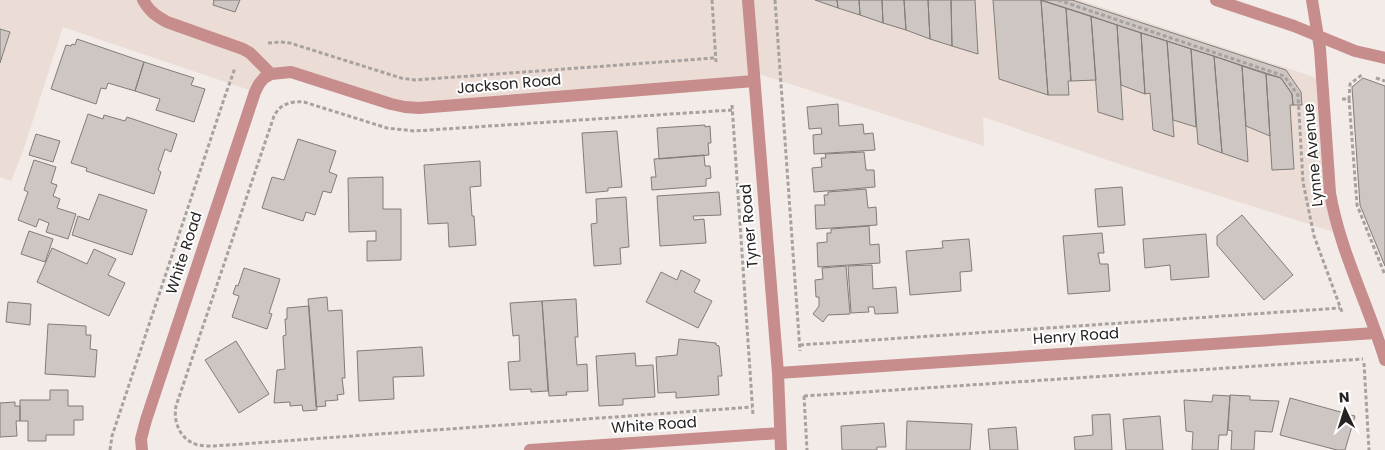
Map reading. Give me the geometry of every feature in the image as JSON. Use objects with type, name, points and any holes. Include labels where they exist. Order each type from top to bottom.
[{"type":"street","points":[[143,0],[156,17],[243,49],[250,53],[271,74]]},
{"type":"street","name":"Tyner Road","points":[[748,0],[778,373],[782,450]]},
{"type":"street","points":[[1216,0],[1287,23],[1355,51],[1385,58]]},
{"type":"street","name":"Lynne Avenue","points":[[1312,0],[1319,36],[1333,207],[1348,259],[1385,360]]},
{"type":"street","name":"Jackson Road","points":[[271,74],[290,72],[391,104],[419,108],[754,81]]},
{"type":"street","name":"White Road","points":[[142,450],[141,439],[146,420],[255,92],[264,78],[271,74]]},
{"type":"street","name":"Henry Road","points":[[778,373],[1375,333]]},
{"type":"street","name":"White Road","points":[[530,450],[780,433]]},
{"type":"path","points":[[110,450],[112,436],[225,96],[235,69],[240,61],[250,53],[272,42],[290,43],[401,78],[415,80],[716,60],[712,0]]},
{"type":"path","points":[[775,0],[800,351]]},
{"type":"path","points":[[1058,0],[1282,74],[1297,91],[1299,105]]},
{"type":"path","points":[[1366,75],[1360,75],[1350,84],[1349,99],[1357,205],[1385,276]]},
{"type":"path","points":[[1376,78],[1385,81]]},
{"type":"path","points":[[1337,100],[1349,99]]},
{"type":"path","points":[[732,110],[414,131],[388,128],[304,102],[295,101],[284,105],[276,111],[274,116],[174,414],[180,432],[188,440],[198,445],[214,446],[752,407]]},
{"type":"path","points":[[732,105],[753,415]]},
{"type":"path","points":[[800,344],[1340,308]]},
{"type":"path","points":[[1363,352],[1370,450]]},
{"type":"path","points":[[804,396],[1363,359]]},
{"type":"path","points":[[803,388],[808,450]]},
{"type":"shaded area","points":[[0,0],[1080,0],[1323,80],[1340,234],[1122,165],[983,117],[984,146],[753,72],[754,81],[419,108],[281,72],[255,92],[63,27],[22,154],[11,181],[0,177]]},
{"type":"building","points":[[213,0],[240,0],[235,12],[213,5]]},
{"type":"building","points":[[815,0],[837,0],[838,8]]},
{"type":"building","points":[[837,0],[859,0],[860,15],[838,8]]},
{"type":"building","points":[[859,0],[882,0],[883,23],[860,15]]},
{"type":"building","points":[[882,0],[904,0],[906,30],[883,23]]},
{"type":"building","points":[[904,0],[928,0],[930,39],[906,30]]},
{"type":"building","points":[[928,0],[951,0],[952,46],[930,39]]},
{"type":"building","points":[[951,0],[975,0],[978,54],[952,46]]},
{"type":"building","points":[[993,0],[1041,0],[1048,95],[999,79]]},
{"type":"building","points":[[1040,0],[1072,0],[1286,70],[1301,92],[1302,105],[1293,105],[1292,94],[1281,78]]},
{"type":"building","points":[[1041,0],[1066,8],[1071,81],[1068,81],[1069,95],[1048,95]]},
{"type":"building","points":[[1066,8],[1091,16],[1096,80],[1071,81]]},
{"type":"building","points":[[1091,16],[1117,25],[1123,120],[1098,112]]},
{"type":"building","points":[[1117,25],[1141,33],[1145,94],[1121,85]]},
{"type":"building","points":[[0,29],[10,32],[0,63]]},
{"type":"building","points":[[1141,33],[1167,41],[1174,137],[1153,130],[1150,93],[1145,94]]},
{"type":"building","points":[[77,39],[144,62],[135,91],[108,83],[106,89],[101,88],[96,104],[51,89],[66,45],[75,45]]},
{"type":"building","points":[[1167,41],[1191,49],[1196,127],[1173,120]]},
{"type":"building","points":[[1191,49],[1214,56],[1222,153],[1198,144]]},
{"type":"building","points":[[1214,56],[1242,66],[1248,162],[1222,153]]},
{"type":"building","points":[[144,62],[194,78],[191,85],[205,89],[194,122],[156,110],[160,99],[135,91]]},
{"type":"building","points":[[1242,66],[1266,74],[1270,136],[1246,126]]},
{"type":"building","points":[[1266,74],[1281,78],[1292,94],[1293,105],[1290,105],[1294,169],[1272,170]]},
{"type":"building","points":[[1363,78],[1385,86],[1385,266],[1360,205],[1352,87]]},
{"type":"building","points":[[838,104],[839,126],[863,124],[864,134],[873,133],[875,150],[814,154],[813,135],[822,134],[821,128],[809,129],[807,107]]},
{"type":"building","points":[[88,114],[103,119],[104,115],[125,121],[127,117],[177,134],[171,152],[165,149],[158,170],[161,172],[154,194],[86,171],[87,168],[71,163]]},
{"type":"building","points":[[705,125],[705,127],[710,126],[711,143],[708,143],[709,155],[659,159],[657,128]]},
{"type":"building","points":[[617,131],[622,187],[608,188],[608,191],[586,193],[582,133]]},
{"type":"building","points":[[36,134],[60,141],[53,162],[29,155]]},
{"type":"building","points":[[298,139],[336,151],[329,172],[337,175],[331,193],[323,191],[315,215],[306,212],[303,221],[262,208],[272,177],[284,180]]},
{"type":"building","points":[[864,152],[866,170],[874,170],[875,187],[814,192],[812,168],[822,167],[821,158],[826,158],[825,154]]},
{"type":"building","points":[[704,155],[705,166],[710,166],[711,178],[706,179],[706,186],[652,190],[651,177],[656,177],[654,159]]},
{"type":"building","points":[[34,160],[56,167],[51,183],[57,185],[53,196],[60,199],[57,208],[76,214],[68,239],[46,232],[49,223],[39,219],[36,227],[18,220],[28,192],[24,190]]},
{"type":"building","points":[[480,161],[481,186],[470,187],[476,245],[449,247],[448,223],[428,224],[424,165]]},
{"type":"building","points":[[383,177],[383,209],[401,209],[401,260],[367,261],[367,241],[376,241],[376,231],[349,232],[348,178]]},
{"type":"building","points":[[1122,187],[1125,225],[1098,227],[1095,189]]},
{"type":"building","points":[[866,189],[868,208],[876,207],[877,225],[816,229],[815,205],[825,205],[824,195],[828,195],[828,192]]},
{"type":"building","points":[[719,192],[721,215],[693,216],[694,220],[704,219],[706,243],[660,246],[657,196]]},
{"type":"building","points":[[99,194],[147,210],[132,255],[72,235],[78,216],[89,220]]},
{"type":"building","points":[[626,197],[629,247],[620,248],[621,264],[594,266],[591,224],[597,223],[596,199]]},
{"type":"building","points":[[1242,215],[1293,275],[1264,300],[1217,245],[1217,236]]},
{"type":"building","points":[[869,226],[870,245],[879,244],[880,263],[818,267],[817,243],[827,242],[827,233],[831,233],[831,229]]},
{"type":"building","points":[[29,231],[53,239],[45,262],[21,254]]},
{"type":"building","points":[[1102,233],[1104,253],[1098,253],[1100,264],[1108,264],[1110,291],[1068,294],[1063,236]]},
{"type":"building","points":[[1206,234],[1209,277],[1171,280],[1170,265],[1145,268],[1143,239]]},
{"type":"building","points":[[969,239],[972,271],[960,272],[961,291],[910,295],[906,251],[943,248],[942,241]]},
{"type":"building","points":[[52,248],[87,264],[94,249],[116,259],[108,275],[125,283],[109,316],[37,282]]},
{"type":"building","points":[[872,265],[873,289],[896,287],[898,313],[875,314],[874,307],[868,307],[869,312],[851,313],[848,266]]},
{"type":"building","points":[[846,266],[850,314],[828,315],[823,322],[813,314],[819,306],[819,297],[816,297],[815,280],[823,279],[822,268]]},
{"type":"building","points":[[244,268],[280,279],[269,313],[272,314],[267,329],[232,317],[239,296],[233,294]]},
{"type":"building","points":[[681,270],[700,280],[694,292],[712,301],[698,328],[646,302],[661,272],[677,280]]},
{"type":"building","points":[[327,297],[328,311],[342,310],[345,378],[342,378],[344,394],[337,395],[338,400],[325,401],[326,406],[316,407],[308,299]]},
{"type":"building","points":[[576,299],[578,337],[575,337],[577,365],[587,364],[588,391],[566,392],[567,395],[549,396],[542,301]]},
{"type":"building","points":[[542,301],[548,391],[531,392],[531,389],[510,390],[508,362],[520,361],[519,335],[513,336],[510,303]]},
{"type":"building","points":[[8,302],[31,304],[30,325],[6,322]]},
{"type":"building","points":[[309,306],[317,410],[303,411],[302,405],[290,406],[290,402],[274,403],[277,370],[285,369],[283,336],[286,335],[285,319],[287,319],[287,308]]},
{"type":"building","points":[[48,324],[86,326],[86,335],[91,335],[90,349],[97,350],[95,377],[45,374]]},
{"type":"building","points":[[679,339],[716,343],[719,346],[722,376],[718,376],[719,395],[676,398],[676,392],[658,393],[656,357],[677,355]]},
{"type":"building","points":[[236,341],[269,394],[239,413],[205,360]]},
{"type":"building","points":[[422,347],[424,376],[393,377],[394,399],[359,401],[357,351]]},
{"type":"building","points":[[635,353],[636,366],[653,365],[655,397],[623,399],[623,405],[599,406],[596,356]]},
{"type":"building","points":[[50,390],[68,390],[68,406],[83,406],[83,420],[74,420],[74,435],[46,435],[46,441],[28,441],[28,421],[20,421],[20,400],[50,400]]},
{"type":"building","points":[[1213,395],[1230,396],[1227,435],[1219,435],[1218,450],[1192,450],[1193,432],[1186,431],[1184,400],[1212,402]]},
{"type":"building","points":[[1230,395],[1250,396],[1250,400],[1279,401],[1272,432],[1255,431],[1254,450],[1231,450],[1232,431],[1228,430]]},
{"type":"building","points":[[1290,398],[1355,416],[1345,450],[1337,450],[1280,435]]},
{"type":"building","points":[[15,402],[15,406],[20,406],[20,421],[16,421],[17,436],[0,437],[0,403]]},
{"type":"building","points":[[1110,414],[1112,450],[1075,450],[1074,437],[1093,435],[1092,415]]},
{"type":"building","points":[[1160,416],[1163,450],[1126,450],[1123,419]]},
{"type":"building","points":[[907,421],[972,424],[970,450],[906,450]]},
{"type":"building","points":[[884,423],[886,447],[877,447],[877,450],[842,450],[841,426]]},
{"type":"building","points":[[1016,427],[1018,450],[990,450],[988,429]]}]
